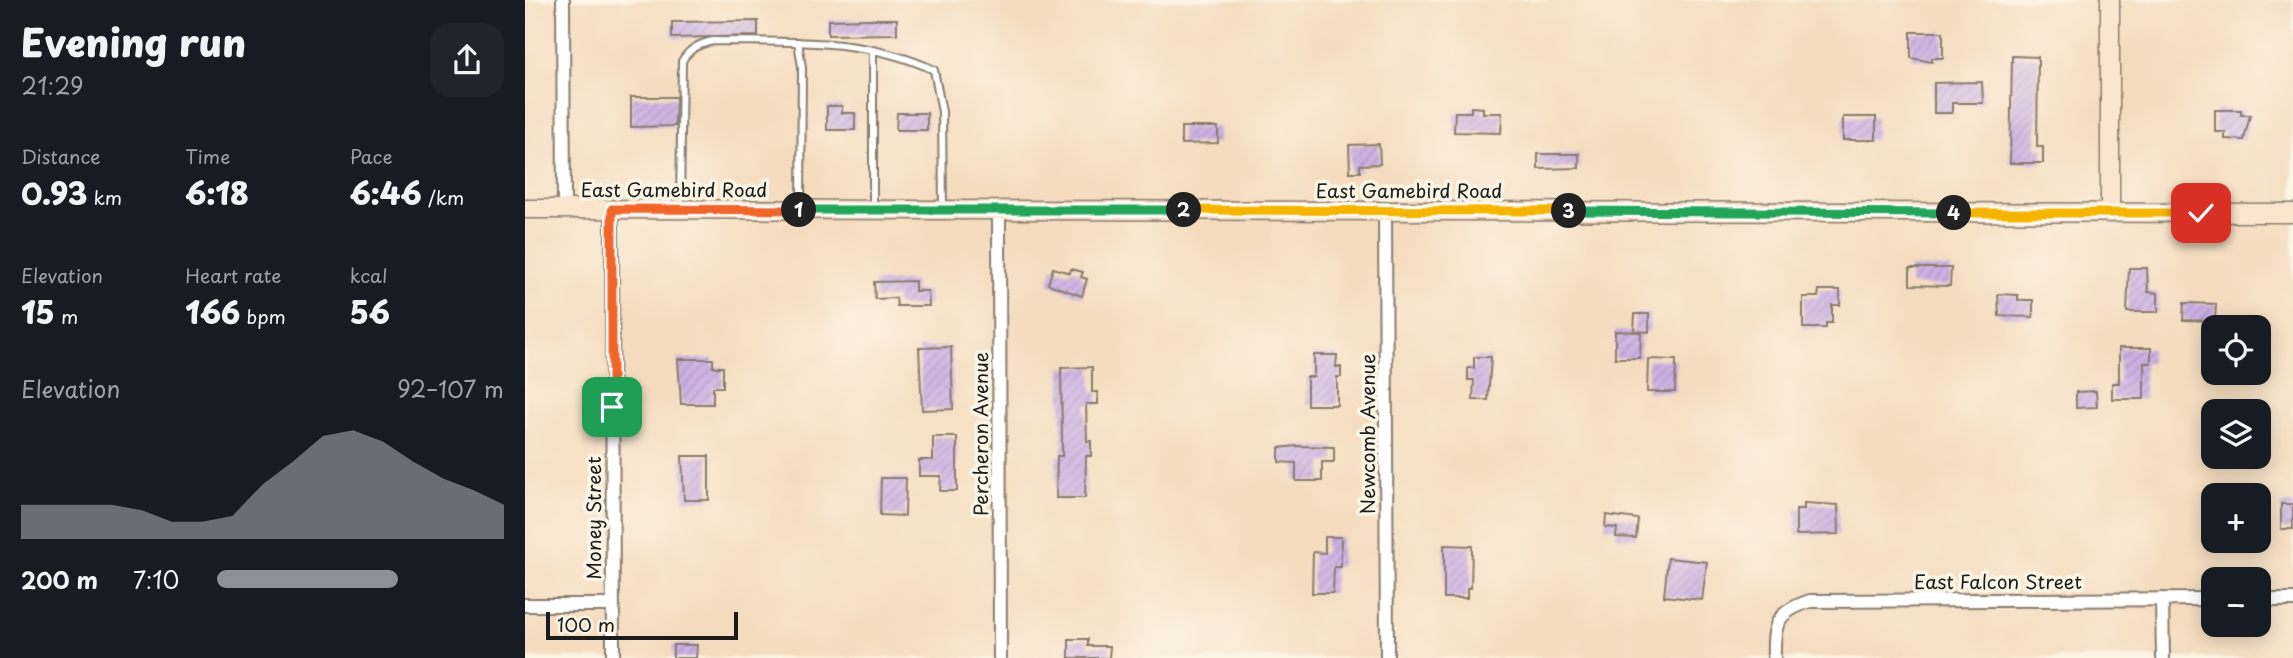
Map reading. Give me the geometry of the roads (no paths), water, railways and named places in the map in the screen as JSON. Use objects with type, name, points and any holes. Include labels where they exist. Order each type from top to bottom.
[{"type":"main road","points":[[2110,0],[2110,213]]},
{"type":"main road","name":"East Gamebird Road","points":[[525,209],[2293,213]]},
{"type":"street","points":[[563,0],[564,209]]},
{"type":"street","name":"Money Street","points":[[612,209],[613,658]]},
{"type":"street","name":"Percheron Avenue","points":[[999,210],[1000,658]]},
{"type":"street","name":"Newcomb Avenue","points":[[1385,211],[1387,658]]},
{"type":"street","points":[[2162,599],[2163,658]]},
{"type":"street","name":"East Falcon Street","points":[[1774,658],[1776,624],[1786,611],[1810,601],[2201,599]]},
{"type":"street","points":[[2271,600],[2293,600]]},
{"type":"street","points":[[525,606],[613,605]]},
{"type":"lane","points":[[680,209],[681,69],[688,51],[713,41],[837,42],[915,61],[934,70],[942,112],[943,210]]},
{"type":"lane","points":[[798,42],[802,67],[801,210]]},
{"type":"lane","points":[[873,51],[873,210]]}]
